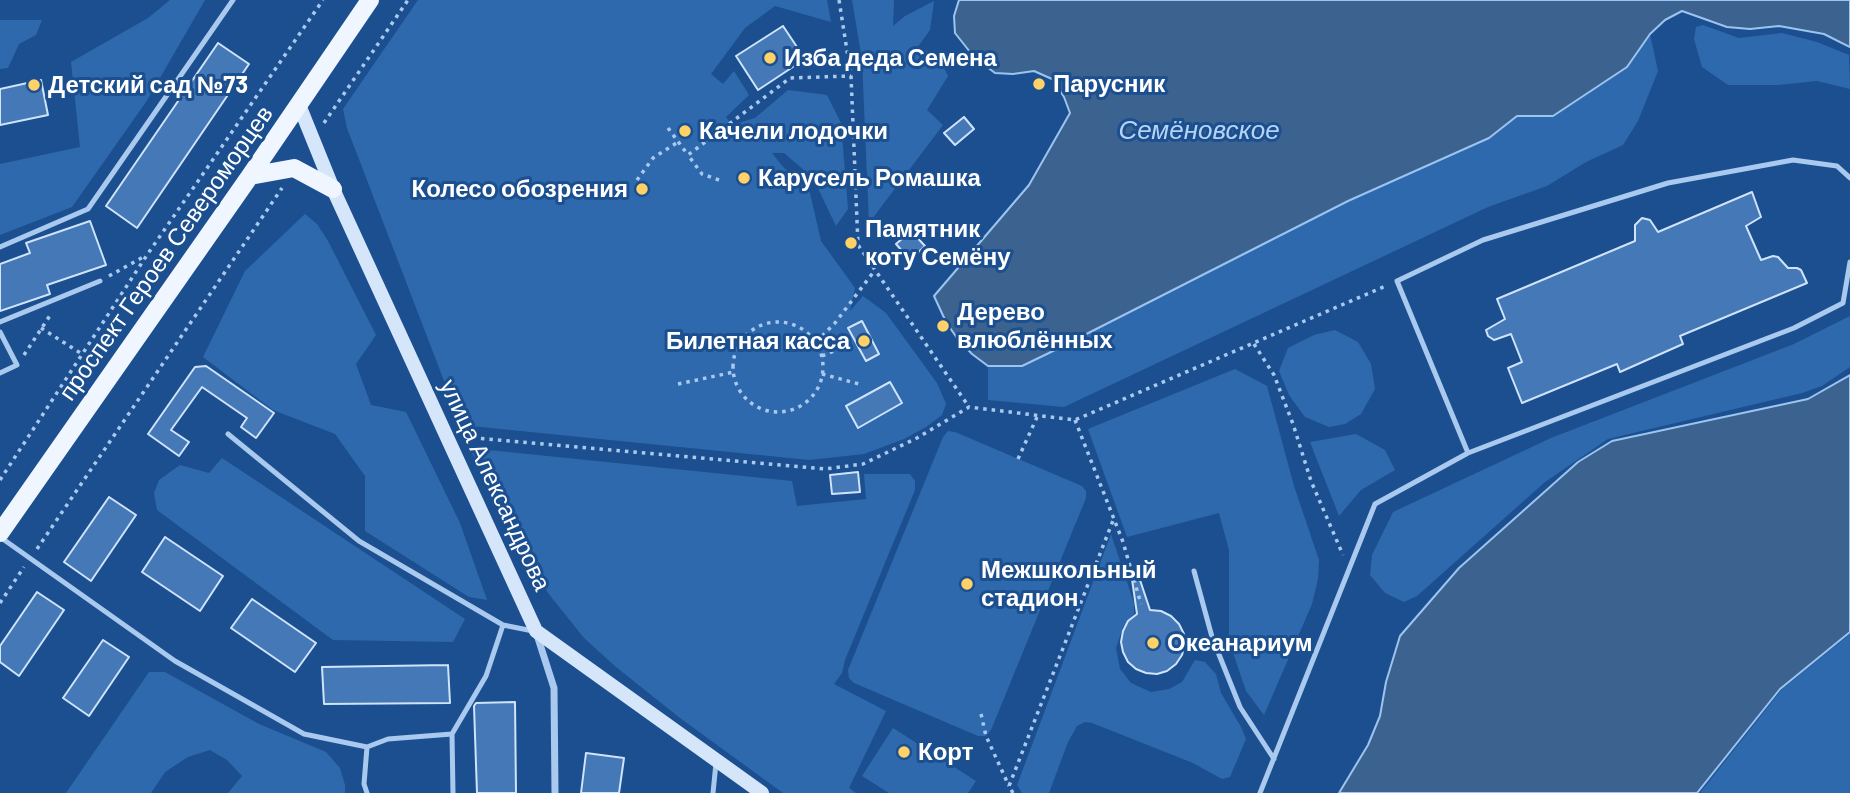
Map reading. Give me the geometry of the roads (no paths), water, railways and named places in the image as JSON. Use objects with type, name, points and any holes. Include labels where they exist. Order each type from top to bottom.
[{"type":"main road","name":"проспект Героев Североморцев","points":[[0,535],[370,0]]},
{"type":"main road","points":[[250,176],[294,168],[333,189]]},
{"type":"street","name":"улица Александрова","points":[[299,105],[333,189],[536,631],[762,793]]},
{"type":"street","points":[[536,631],[554,688],[555,793]]},
{"type":"lane","points":[[0,247],[88,209],[233,0]]},
{"type":"lane","points":[[1468,453],[1397,281],[1483,240],[1668,183],[1793,160],[1837,166],[1850,178]]},
{"type":"lane","points":[[1260,793],[1375,505],[1468,453],[1794,328],[1843,303],[1850,262]]},
{"type":"lane","points":[[0,321],[100,281]]},
{"type":"lane","points":[[0,332],[18,365],[0,373]]},
{"type":"lane","points":[[228,434],[359,541],[503,625],[536,631]]},
{"type":"lane","points":[[0,535],[175,661],[304,734],[367,747],[388,739],[452,734]]},
{"type":"lane","points":[[1194,571],[1212,637],[1240,707],[1274,759]]},
{"type":"lane","points":[[453,793],[452,734],[486,676],[503,625]]},
{"type":"lane","points":[[366,793],[364,784],[367,747]]},
{"type":"lane","points":[[713,793],[716,760]]},
{"type":"water","name":"Семёновское","points":[[959,0],[1850,0],[1850,47],[1824,34],[1779,26],[1750,29],[1727,27],[1682,11],[1665,20],[1650,34],[1627,67],[1553,116],[1517,116],[1489,138],[1348,201],[1022,366],[988,366],[957,338],[934,296],[1029,185],[1070,113],[1064,97],[1052,79],[1034,71],[995,73],[974,57],[955,33],[954,16]]},
{"type":"water","points":[[1850,375],[1850,632],[1780,689],[1697,793],[1339,793],[1368,745],[1380,716],[1386,682],[1400,636],[1459,568],[1578,462],[1612,441],[1808,399]]},
{"type":"place","name":"Изба деда Семена","points":[[770,58]]},
{"type":"place","name":"Парусник","points":[[1039,84]]},
{"type":"place","name":"Детский сад №73","points":[[34,85]]},
{"type":"place","name":"Качели лодочки","points":[[685,131]]},
{"type":"place","name":"Карусель Ромашка","points":[[744,178]]},
{"type":"place","name":"Колесо обозрения","points":[[642,189]]},
{"type":"place","name":"Памятник коту Семёну","points":[[851,243]]},
{"type":"place","name":"Дерево влюблённых","points":[[943,326]]},
{"type":"place","name":"Билетная касса","points":[[864,341]]},
{"type":"place","name":"Межшкольный стадион","points":[[967,584]]},
{"type":"place","name":"Океанариум","points":[[1153,643]]},
{"type":"place","name":"Корт","points":[[904,752]]}]
